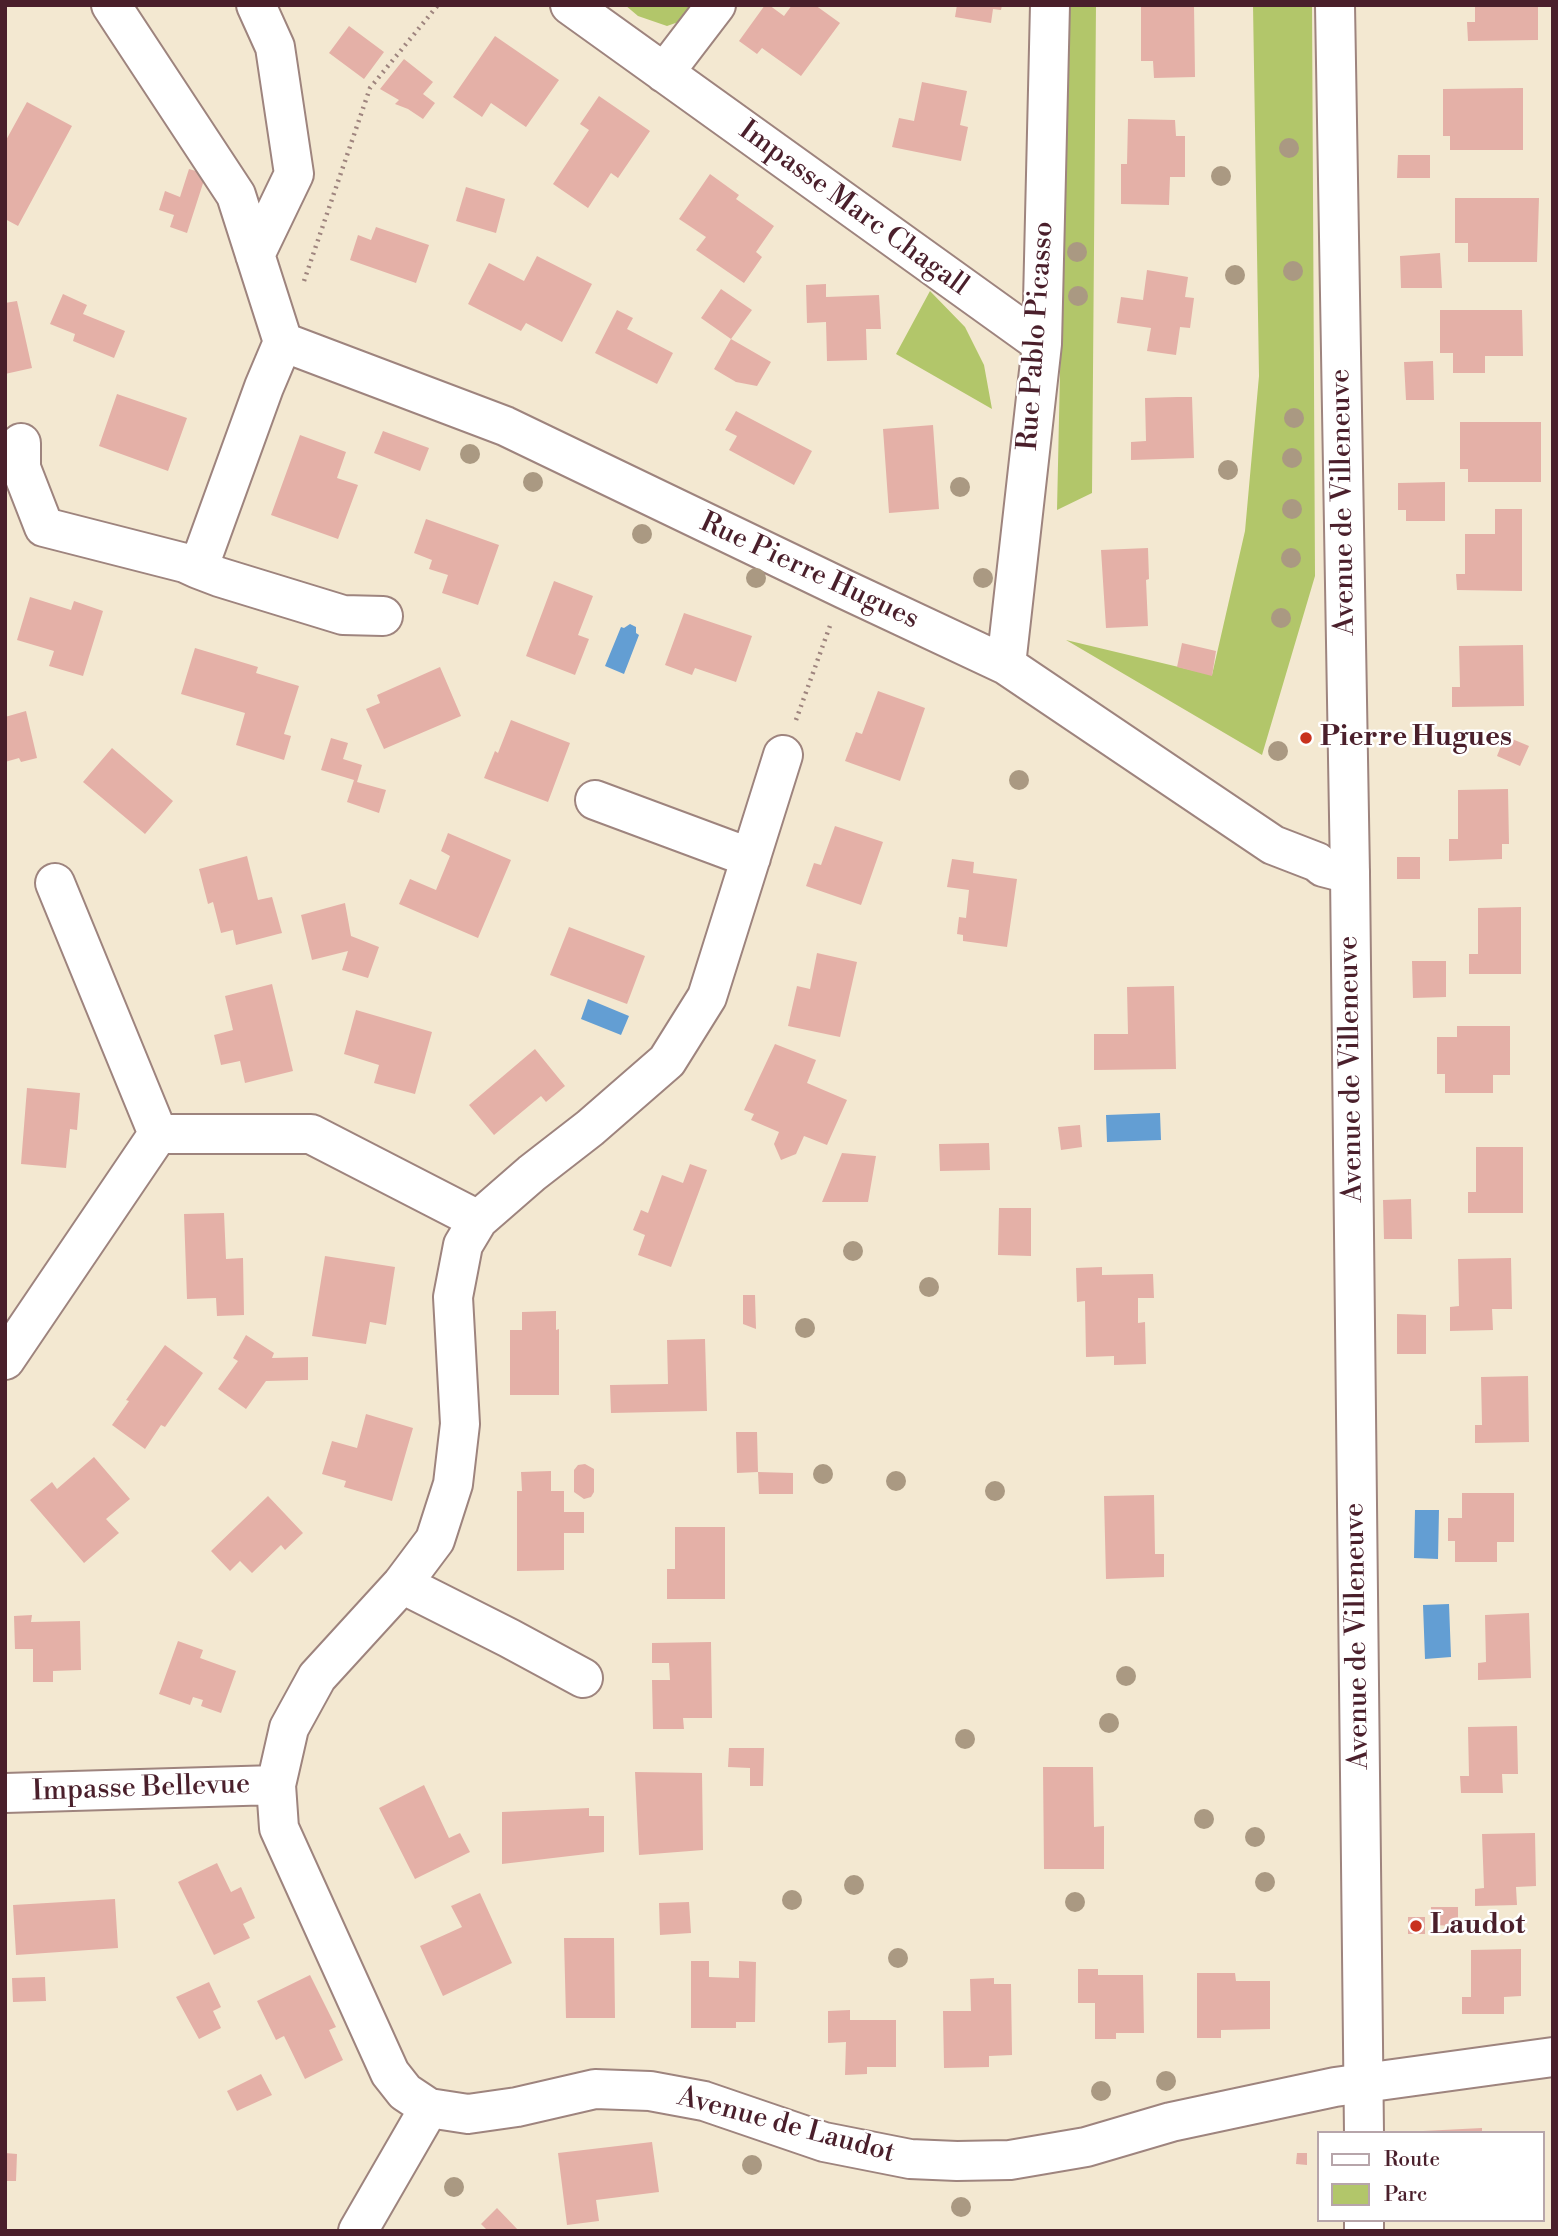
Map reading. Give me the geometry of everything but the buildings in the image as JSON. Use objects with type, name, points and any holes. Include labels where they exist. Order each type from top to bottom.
[{"type":"street","points":[[111,5],[236,195],[283,342],[198,569]]},
{"type":"street","points":[[255,255],[294,174],[275,47],[256,5]]},
{"type":"street","name":"Impasse Marc Chagall","points":[[570,5],[1042,344]]},
{"type":"street","points":[[664,73],[716,5]]},
{"type":"street","name":"Rue Pablo Picasso","points":[[1006,665],[1042,344],[1050,5]]},
{"type":"street","name":"Avenue de Villeneuve","points":[[1335,5],[1350,874],[1364,2131]]},
{"type":"street","name":"Rue Pierre Hugues","points":[[283,342],[505,426],[1006,665],[1273,845],[1317,862],[1323,867],[1350,874]]},
{"type":"street","points":[[21,443],[21,468],[44,527],[185,563],[219,578],[343,615],[383,616]]},
{"type":"street","points":[[358,2231],[429,2108],[405,2092],[390,2073],[279,1828],[276,1785],[289,1728],[317,1677],[402,1584],[435,1540],[453,1484],[460,1424],[453,1297],[463,1245],[478,1220],[667,1061],[707,997],[783,755]]},
{"type":"street","points":[[595,800],[751,858]]},
{"type":"street","points":[[55,883],[158,1135]]},
{"type":"street","points":[[158,1135],[311,1134],[478,1220]]},
{"type":"street","points":[[5,1360],[158,1135]]},
{"type":"street","points":[[402,1584],[509,1637],[583,1678]]},
{"type":"street","name":"Impasse Bellevue","points":[[5,1793],[276,1785]]},
{"type":"street","name":"Avenue de Laudot","points":[[429,2108],[468,2114],[517,2107],[595,2089],[650,2091],[704,2101],[836,2144],[910,2159],[997,2160],[1086,2147],[1171,2122],[1335,2087],[1553,2057]]},
{"type":"path","points":[[283,342],[370,88],[438,5]]},
{"type":"path","points":[[783,755],[844,589]]},
{"type":"green space","points":[[625,5],[697,5],[687,19],[667,26],[638,16]]},
{"type":"green space","points":[[1068,5],[1096,5],[1092,493],[1057,510]]},
{"type":"green space","points":[[1253,5],[1312,5],[1315,576],[1262,755],[1066,640],[1212,675],[1245,531],[1259,376]]},
{"type":"green space","points":[[930,291],[965,327],[984,365],[992,409],[896,354]]},
{"type":"water","points":[[630,624],[636,627],[636,633],[639,635],[624,674],[605,666],[621,627]]},
{"type":"water","points":[[588,999],[629,1016],[621,1035],[581,1019]]},
{"type":"water","points":[[1160,1113],[1161,1140],[1107,1142],[1106,1115]]},
{"type":"water","points":[[1415,1510],[1439,1510],[1438,1559],[1414,1558]]},
{"type":"water","points":[[1449,1604],[1451,1657],[1425,1659],[1423,1605]]},
{"type":"place","name":"Pierre Hugues","points":[[1306,738]]},
{"type":"place","name":"Laudot","points":[[1416,1926]]}]
